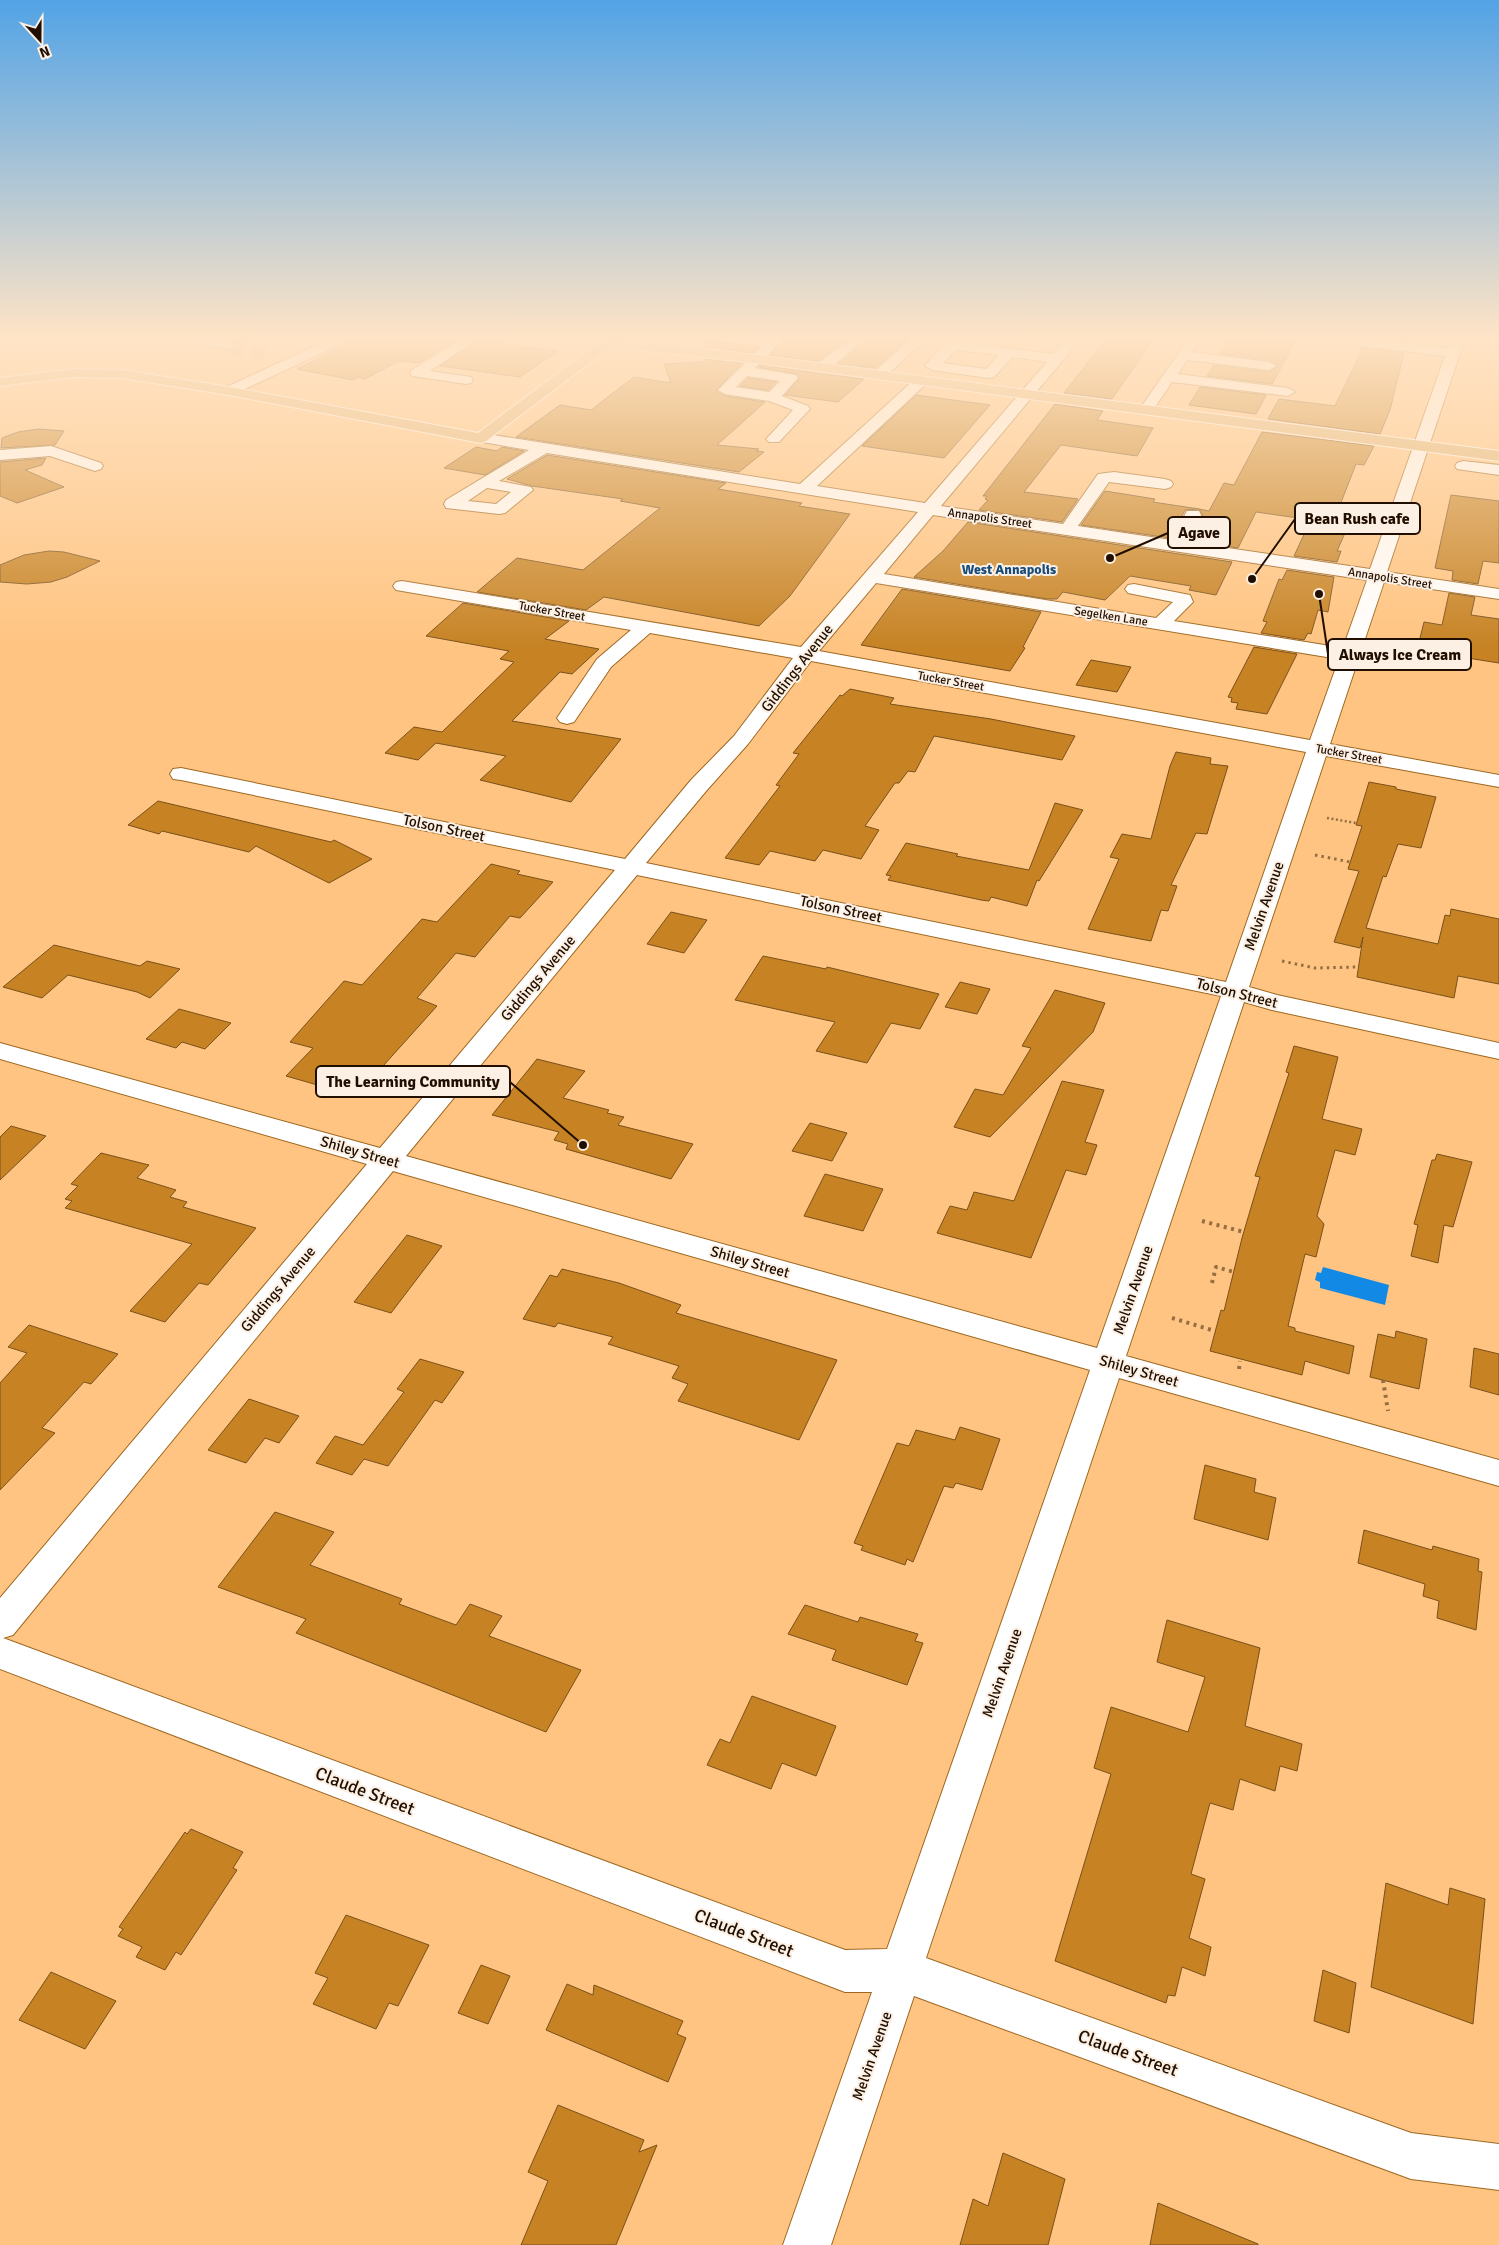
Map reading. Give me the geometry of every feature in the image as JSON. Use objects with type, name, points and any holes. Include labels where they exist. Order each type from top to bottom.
[{"type":"main road","points":[[1380,440],[1499,456]]},
{"type":"street","name":"Annapolis Street","points":[[491,440],[1067,530],[1499,594]]},
{"type":"street","points":[[804,489],[857,440]]},
{"type":"street","name":"Giddings Avenue","points":[[0,1624],[699,785],[741,740],[806,654],[987,440]]},
{"type":"street","name":"Melvin Avenue","points":[[807,2245],[1423,440]]},
{"type":"street","points":[[484,483],[543,449]]},
{"type":"street","points":[[0,455],[51,451],[95,466]]},
{"type":"street","points":[[1463,466],[1499,470]]},
{"type":"street","points":[[1067,530],[1104,477],[1165,484]]},
{"type":"street","points":[[1176,546],[1193,515]]},
{"type":"street","name":"Segelken Lane","points":[[872,577],[1350,655]]},
{"type":"street","name":"Tucker Street","points":[[402,586],[806,654],[1499,781]]},
{"type":"street","points":[[1134,589],[1184,599],[1184,602],[1160,624]]},
{"type":"street","points":[[567,718],[580,696],[604,664],[646,627]]},
{"type":"street","name":"Tolson Street","points":[[181,774],[1235,990],[1272,1002],[1499,1051]]},
{"type":"street","name":"Shiley Street","points":[[0,1051],[1499,1473]]},
{"type":"street","name":"Claude Street","points":[[0,1654],[845,1971],[901,1970],[1411,2156],[1499,2167]]},
{"type":"path","points":[[1327,818],[1356,823]]},
{"type":"path","points":[[1315,855],[1350,862]]},
{"type":"path","points":[[1282,961],[1322,968],[1358,967]]},
{"type":"path","points":[[1202,1221],[1244,1232]]},
{"type":"path","points":[[1212,1283],[1216,1267],[1234,1272]]},
{"type":"path","points":[[1172,1318],[1215,1331]]},
{"type":"path","points":[[1238,1369],[1240,1361]]},
{"type":"path","points":[[1383,1380],[1388,1412]]},
{"type":"water","points":[[1323,1267],[1389,1285],[1385,1305],[1320,1288],[1320,1282],[1315,1280],[1317,1272],[1321,1273]]},
{"type":"building","points":[[2,440],[58,440],[55,445],[1,448]]},
{"type":"building","points":[[534,440],[723,440],[717,445],[759,449],[756,451],[764,452],[739,472]]},
{"type":"building","points":[[869,440],[960,440],[944,458],[862,446]]},
{"type":"building","points":[[1027,440],[1146,440],[1137,456],[1061,445],[1024,492],[1078,499],[1062,522],[979,510],[988,500],[985,499],[987,496],[983,496]]},
{"type":"building","points":[[1258,440],[1324,440],[1374,446],[1364,465],[1356,464],[1333,523],[1256,512],[1238,548],[1190,541],[1203,516],[1199,509],[1209,511],[1224,483],[1234,485]]},
{"type":"building","points":[[476,447],[497,451],[502,447],[524,451],[485,475],[444,468]]},
{"type":"building","points":[[547,455],[726,483],[718,489],[802,503],[799,506],[850,514],[790,596],[759,626],[604,597],[586,610],[477,592],[517,558],[583,570],[660,508],[620,501],[623,499],[532,486],[507,479]]},
{"type":"building","points":[[46,458],[42,465],[25,470],[64,487],[17,503],[0,496],[0,462]]},
{"type":"building","points":[[1105,491],[1155,499],[1153,502],[1199,509],[1185,510],[1170,538],[1081,525]]},
{"type":"building","points":[[1451,495],[1499,501],[1499,563],[1483,561],[1478,584],[1452,580],[1453,571],[1435,568]]},
{"type":"building","points":[[968,522],[1232,562],[1216,595],[1189,590],[1191,586],[1130,576],[1105,600],[1063,592],[1057,599],[1047,599],[914,577],[943,551]]},
{"type":"building","points":[[1307,528],[1345,533],[1337,551],[1341,551],[1337,562],[1294,556]]},
{"type":"building","points":[[49,551],[64,552],[100,561],[67,577],[51,582],[27,584],[0,582],[0,565],[24,555]]},
{"type":"building","points":[[1287,570],[1334,577],[1328,612],[1318,610],[1311,634],[1308,633],[1304,640],[1261,633],[1267,622],[1263,621],[1279,579],[1282,580]]},
{"type":"building","points":[[902,589],[1041,612],[1023,647],[1025,648],[1010,671],[861,645]]},
{"type":"building","points":[[1449,593],[1475,597],[1471,615],[1499,619],[1499,663],[1417,650],[1424,622],[1442,625]]},
{"type":"building","points":[[463,603],[569,621],[545,639],[599,649],[572,674],[560,672],[512,721],[621,739],[571,802],[480,780],[506,756],[436,743],[418,760],[385,753],[414,727],[442,732],[514,662],[500,659],[509,651],[426,636]]},
{"type":"building","points":[[1254,647],[1297,654],[1267,714],[1236,709],[1238,703],[1231,702],[1232,698],[1228,697]]},
{"type":"building","points":[[1091,660],[1131,667],[1117,692],[1076,685]]},
{"type":"building","points":[[850,689],[894,698],[890,704],[991,719],[1075,736],[1062,760],[934,736],[915,772],[908,771],[899,783],[895,783],[865,826],[879,830],[861,859],[823,850],[815,861],[770,851],[759,865],[725,858],[780,786],[776,785],[799,754],[793,753],[840,695],[842,696]]},
{"type":"building","points":[[1176,752],[1211,758],[1210,764],[1228,766],[1207,834],[1196,833],[1171,885],[1177,886],[1168,911],[1161,910],[1151,941],[1088,929],[1119,859],[1110,857],[1122,834],[1151,839],[1170,766]]},
{"type":"building","points":[[1369,782],[1436,797],[1421,848],[1398,844],[1386,877],[1383,876],[1366,928],[1438,944],[1445,915],[1450,916],[1451,909],[1499,919],[1499,984],[1458,976],[1454,998],[1357,977],[1363,937],[1360,948],[1334,942],[1359,871],[1348,869],[1362,826],[1356,825]]},
{"type":"building","points":[[158,801],[331,842],[334,840],[372,859],[329,883],[256,846],[249,852],[162,831],[159,834],[128,825]]},
{"type":"building","points":[[1055,803],[1083,810],[1039,881],[1037,880],[1027,906],[991,897],[989,901],[981,900],[888,880],[891,876],[886,875],[906,843],[958,854],[956,856],[1029,870]]},
{"type":"building","points":[[491,864],[520,871],[517,874],[553,882],[520,918],[510,916],[475,957],[456,953],[417,998],[437,1006],[356,1096],[286,1076],[313,1048],[290,1042],[344,981],[362,985],[422,919],[437,922]]},
{"type":"building","points":[[671,912],[707,920],[684,953],[647,944]]},
{"type":"building","points":[[54,945],[140,966],[147,961],[180,969],[150,998],[137,992],[68,975],[42,998],[3,987]]},
{"type":"building","points":[[763,956],[826,969],[827,967],[939,994],[920,1029],[891,1023],[867,1063],[816,1051],[835,1022],[735,1000]]},
{"type":"building","points":[[960,982],[990,989],[977,1014],[945,1007]]},
{"type":"building","points":[[1055,990],[1105,1003],[1093,1032],[990,1137],[954,1127],[975,1089],[1003,1095],[1031,1048],[1022,1046]]},
{"type":"building","points":[[179,1009],[231,1023],[205,1049],[182,1042],[176,1048],[146,1039]]},
{"type":"building","points":[[1294,1046],[1338,1057],[1322,1119],[1362,1129],[1355,1155],[1335,1150],[1317,1216],[1324,1224],[1316,1257],[1305,1254],[1288,1326],[1295,1328],[1295,1331],[1354,1346],[1349,1374],[1305,1361],[1302,1375],[1210,1351],[1221,1310],[1224,1311],[1242,1238],[1260,1177],[1255,1176],[1289,1073],[1286,1072]]},
{"type":"building","points":[[537,1059],[585,1071],[563,1098],[609,1110],[607,1113],[624,1117],[618,1125],[693,1144],[671,1179],[566,1149],[568,1144],[554,1140],[559,1132],[492,1115]]},
{"type":"building","points":[[1062,1081],[1104,1090],[1085,1142],[1097,1145],[1086,1175],[1066,1170],[1031,1258],[937,1233],[950,1206],[967,1210],[974,1192],[1014,1201]]},
{"type":"building","points":[[810,1123],[847,1133],[832,1161],[792,1151]]},
{"type":"building","points":[[11,1126],[46,1136],[0,1180],[0,1137]]},
{"type":"building","points":[[101,1153],[149,1165],[137,1178],[176,1190],[170,1197],[187,1202],[183,1207],[256,1228],[208,1285],[199,1283],[165,1322],[130,1311],[192,1244],[65,1208],[72,1201],[65,1199],[78,1186],[71,1184]]},
{"type":"building","points":[[1437,1154],[1472,1162],[1453,1227],[1444,1225],[1438,1263],[1411,1256],[1418,1225],[1414,1224],[1432,1160],[1435,1160]]},
{"type":"building","points":[[825,1174],[883,1189],[863,1231],[804,1216]]},
{"type":"building","points":[[407,1235],[442,1246],[391,1313],[354,1302]]},
{"type":"building","points":[[562,1269],[619,1283],[681,1305],[676,1313],[837,1360],[799,1440],[678,1401],[688,1384],[672,1378],[679,1366],[608,1344],[613,1337],[558,1323],[555,1327],[523,1319],[550,1275],[557,1277]]},
{"type":"building","points":[[29,1325],[118,1354],[91,1384],[84,1382],[42,1428],[55,1433],[0,1490],[0,1383],[27,1353],[8,1347]]},
{"type":"building","points":[[1396,1331],[1427,1339],[1419,1389],[1370,1377],[1378,1334],[1395,1338]]},
{"type":"building","points":[[1474,1348],[1499,1354],[1499,1395],[1470,1387]]},
{"type":"building","points":[[420,1359],[464,1372],[442,1403],[435,1400],[388,1466],[364,1459],[352,1475],[316,1463],[335,1436],[363,1445],[404,1392],[397,1389]]},
{"type":"building","points":[[249,1399],[299,1416],[279,1443],[265,1438],[246,1463],[208,1450]]},
{"type":"building","points":[[960,1427],[1000,1439],[982,1490],[956,1483],[953,1488],[944,1486],[913,1562],[907,1559],[905,1565],[861,1550],[863,1546],[854,1543],[897,1443],[909,1446],[916,1430],[955,1440]]},
{"type":"building","points":[[1205,1465],[1256,1479],[1254,1492],[1276,1498],[1268,1540],[1194,1519]]},
{"type":"building","points":[[275,1512],[334,1532],[310,1565],[402,1599],[399,1604],[456,1625],[470,1604],[502,1616],[489,1636],[581,1670],[546,1732],[296,1633],[306,1619],[218,1587]]},
{"type":"building","points":[[1364,1530],[1432,1550],[1433,1546],[1479,1559],[1478,1571],[1482,1572],[1476,1630],[1437,1618],[1439,1601],[1423,1596],[1425,1584],[1358,1563]]},
{"type":"building","points":[[805,1605],[858,1622],[860,1617],[918,1634],[915,1641],[923,1643],[907,1685],[832,1660],[836,1650],[788,1634]]},
{"type":"building","points":[[1167,1620],[1260,1648],[1245,1726],[1302,1744],[1297,1771],[1280,1766],[1275,1791],[1240,1779],[1233,1810],[1210,1803],[1191,1874],[1205,1879],[1189,1938],[1211,1947],[1205,1976],[1182,1967],[1175,1996],[1168,1995],[1166,2003],[1055,1961],[1111,1774],[1094,1768],[1111,1707],[1188,1732],[1205,1677],[1157,1662]]},
{"type":"building","points":[[752,1696],[836,1726],[816,1776],[782,1763],[771,1789],[707,1765],[720,1739],[730,1743]]},
{"type":"building","points":[[191,1829],[243,1852],[233,1868],[237,1870],[181,1955],[176,1952],[165,1970],[136,1957],[142,1947],[118,1936],[123,1929],[119,1927],[185,1832],[187,1834]]},
{"type":"building","points":[[1386,1883],[1448,1905],[1450,1888],[1485,1899],[1473,2024],[1371,1987]]},
{"type":"building","points":[[346,1915],[429,1945],[398,2006],[389,2003],[376,2029],[313,2004],[328,1978],[315,1973]]},
{"type":"building","points":[[481,1965],[510,1976],[488,2024],[458,2013]]},
{"type":"building","points":[[1323,1970],[1356,1983],[1349,2033],[1314,2021]]},
{"type":"building","points":[[51,1972],[116,2001],[85,2049],[19,2020]]},
{"type":"building","points":[[567,1984],[593,1995],[594,1985],[683,2021],[677,2034],[686,2038],[668,2082],[546,2030]]},
{"type":"building","points":[[558,2105],[644,2140],[639,2152],[657,2145],[616,2245],[521,2245],[548,2181],[528,2172]]},
{"type":"building","points":[[1003,2153],[1065,2179],[1048,2245],[960,2245],[973,2199],[988,2206]]},
{"type":"building","points":[[1158,2203],[1258,2244],[1258,2245],[1150,2245]]},
{"type":"place","name":"Agave","points":[[1110,558]]},
{"type":"place","name":"Bean Rush cafe","points":[[1252,579]]},
{"type":"place","name":"Always Ice Cream","points":[[1319,594]]},
{"type":"place","name":"The Learning Community","points":[[583,1145]]},
{"type":"district","name":"West Annapolis","points":[[1009,569]]}]
